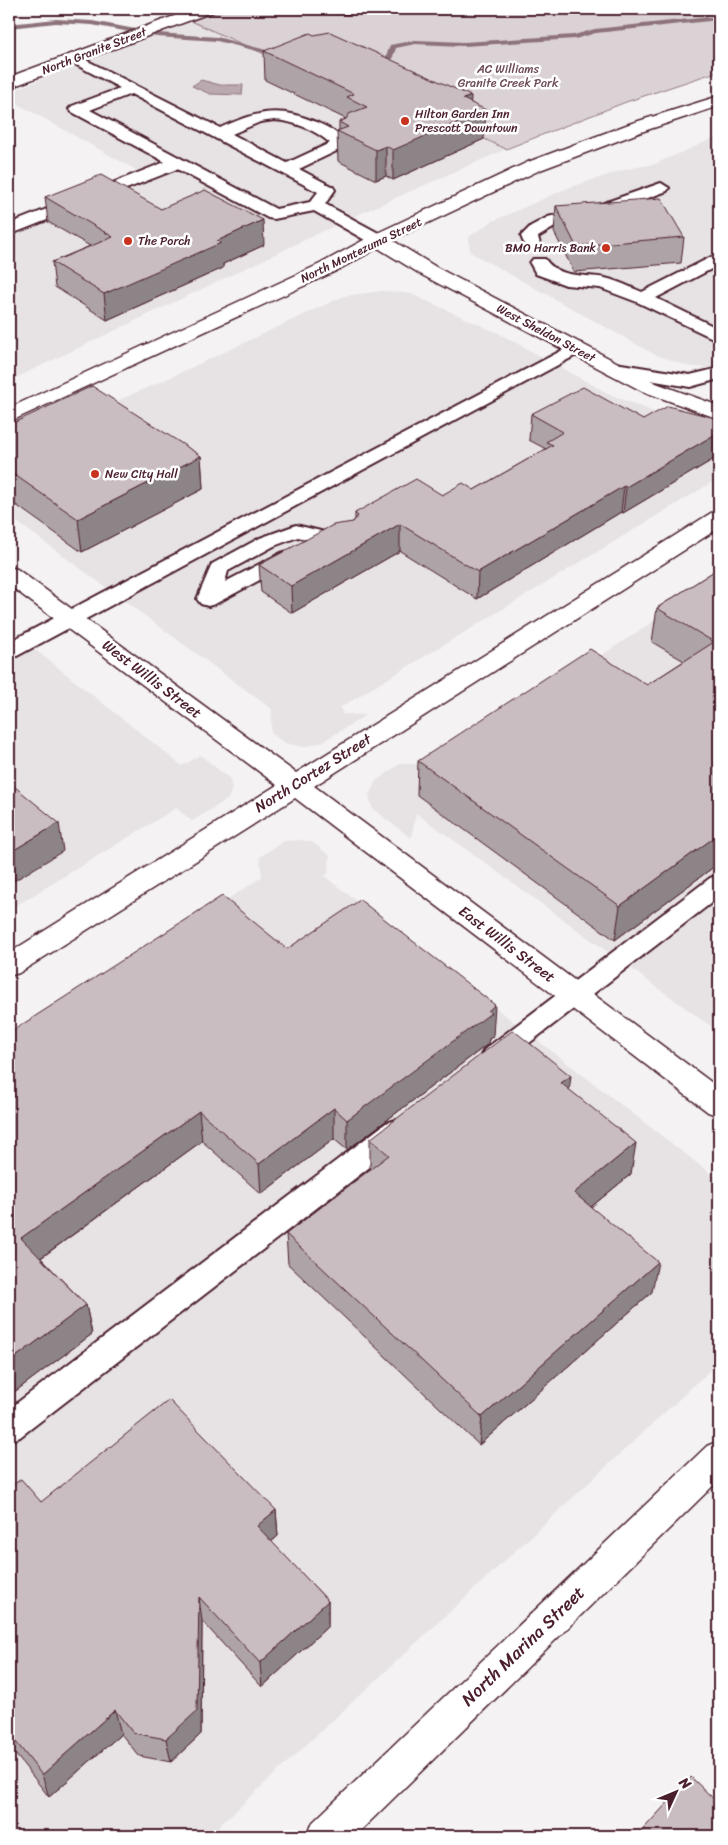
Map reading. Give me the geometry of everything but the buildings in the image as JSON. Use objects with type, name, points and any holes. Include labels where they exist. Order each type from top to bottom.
[{"type":"street","name":"North Granite Street","points":[[9,83],[207,9]]},
{"type":"street","name":"North Montezuma Street","points":[[9,416],[327,268],[378,240],[534,166],[635,128],[719,101]]},
{"type":"street","name":"West Sheldon Street","points":[[378,240],[430,271],[649,387],[719,413]]},
{"type":"street","name":"North Cortez Street","points":[[9,966],[719,518]]},
{"type":"street","name":"West Willis Street","points":[[9,574],[295,785]]},
{"type":"street","name":"East Willis Street","points":[[295,785],[719,1104]]},
{"type":"street","name":"North Marina Street","points":[[327,1836],[719,1457]]},
{"type":"lane","points":[[331,9],[444,9]]},
{"type":"lane","points":[[74,58],[327,190],[316,206]]},
{"type":"lane","points":[[132,89],[77,110],[274,214],[316,206],[378,240]]},
{"type":"lane","points":[[220,134],[273,114],[291,116],[330,134],[339,144],[286,169]]},
{"type":"lane","points":[[9,230],[178,163]]},
{"type":"lane","points":[[532,244],[529,236],[540,225],[569,216],[601,210],[661,188]]},
{"type":"lane","points":[[643,298],[719,258]]},
{"type":"lane","points":[[539,263],[542,270],[566,280],[603,283],[643,298],[719,336]]},
{"type":"lane","points":[[9,651],[576,348]]},
{"type":"lane","points":[[615,369],[690,381],[719,374]]},
{"type":"lane","points":[[346,543],[310,558],[251,590],[208,599],[311,547],[346,543]]},
{"type":"lane","points":[[475,1071],[719,884]]},
{"type":"lane","points":[[9,1427],[419,1114]]},
{"type":"shaded area","points":[[191,21],[282,62],[335,70],[506,149],[357,215],[9,381],[9,223],[138,171],[9,99],[9,92]]},
{"type":"shaded area","points":[[201,80],[220,85],[243,85],[242,95],[210,94],[192,86]]},
{"type":"shaded area","points":[[719,136],[719,372],[707,368],[688,366],[654,354],[470,252],[469,237],[491,222],[568,188],[627,169],[655,164]]},
{"type":"shaded area","points":[[383,291],[411,294],[498,333],[609,394],[719,438],[719,478],[341,707],[342,714],[366,715],[322,742],[303,747],[285,743],[271,733],[272,709],[9,516],[9,448],[165,380],[344,296]]},
{"type":"shaded area","points":[[719,579],[719,1032],[416,813],[411,838],[372,808],[369,795],[376,781],[400,764],[434,764]]},
{"type":"shaded area","points":[[9,629],[182,766],[200,755],[229,778],[232,788],[228,799],[192,821],[176,808],[9,910]]},
{"type":"shaded area","points":[[300,840],[312,842],[330,856],[328,873],[324,876],[719,1180],[719,1362],[208,1836],[9,1836],[9,1042],[262,877],[260,857],[284,841]]},
{"type":"green space","name":"AC Williams Granite Creek Park","points":[[227,9],[719,9],[719,71],[626,102],[506,149],[335,70],[282,62],[191,21]]},
{"type":"waterway","points":[[374,65],[388,60],[393,47],[415,42],[464,44],[575,37],[595,31],[719,18]]},
{"type":"waterway","points":[[9,26],[56,21],[92,23],[157,35],[217,39],[281,55]]},
{"type":"place","name":"Hilton Garden Inn Prescott Downtown","points":[[405,121]]},
{"type":"place","name":"The Porch","points":[[128,241]]},
{"type":"place","name":"BMO Harris Bank","points":[[606,248]]},
{"type":"place","name":"New City Hall","points":[[95,474]]}]
